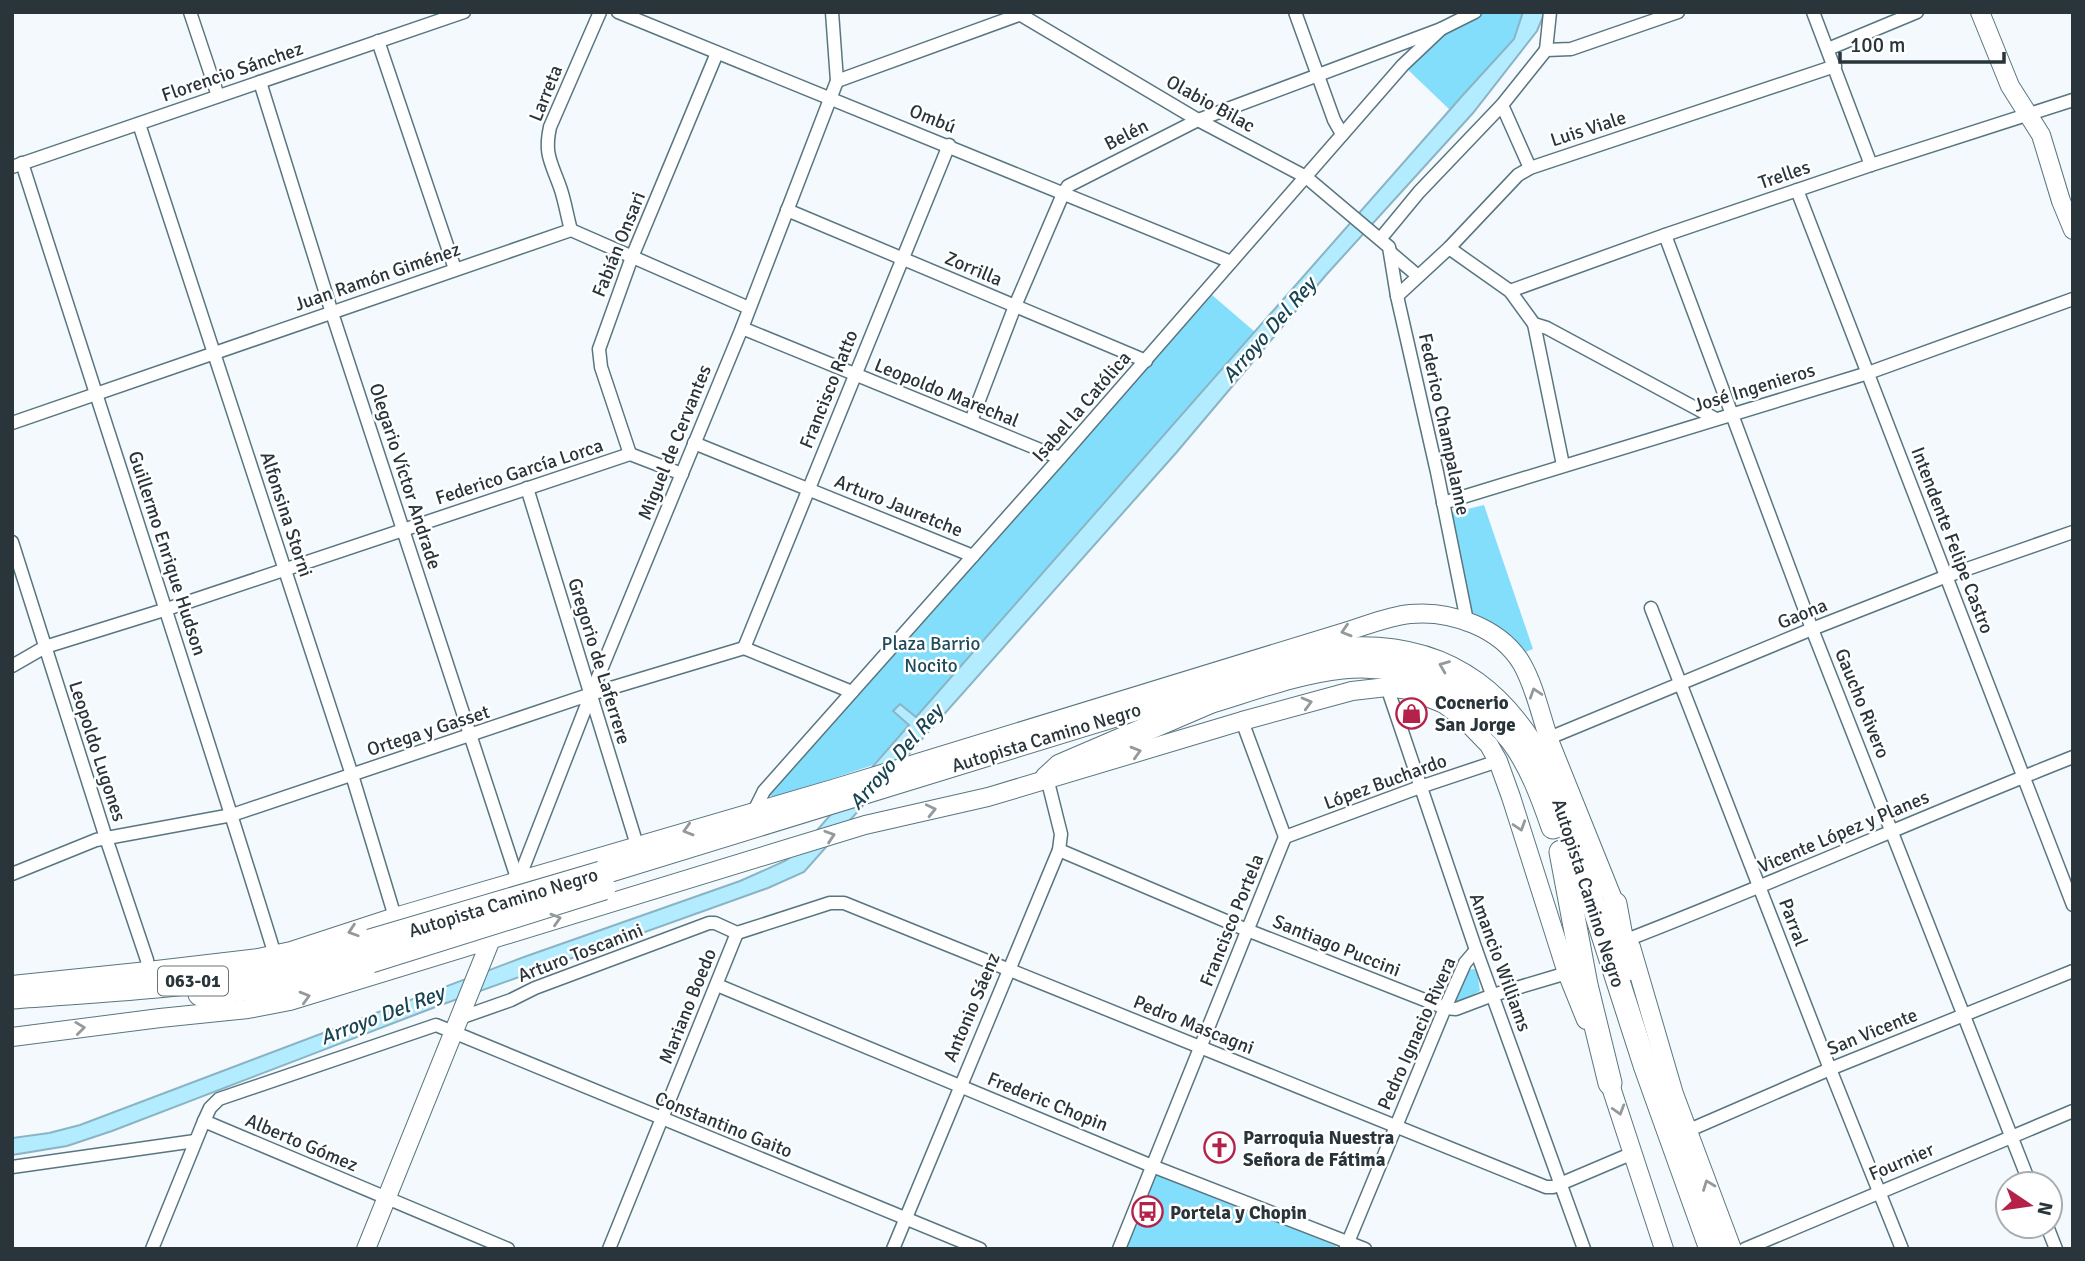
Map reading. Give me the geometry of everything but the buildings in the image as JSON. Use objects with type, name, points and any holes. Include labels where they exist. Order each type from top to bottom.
[{"type":"highway","name":"Autopista Camino Negro","points":[[12,1010],[239,991],[306,978],[370,951],[809,817],[924,775],[1301,658],[1346,649],[1368,649],[1435,662],[1474,682],[1499,701],[1518,722],[1540,754],[1556,789],[1645,1065],[1711,1249]]},
{"type":"highway","name":"Autopista Camino Negro","points":[[924,775],[1207,703],[1318,671],[1344,667],[1369,666],[1402,670],[1423,676],[1465,697],[1482,709],[1513,742],[1545,804],[1696,1249]]},
{"type":"highway","points":[[1047,778],[1060,766],[1207,703]]},
{"type":"highway","points":[[1561,852],[1586,985],[1611,1083]]},
{"type":"highway","points":[[1615,904],[1645,1065]]},
{"type":"highway","name":"Autopista Camino Negro","points":[[12,997],[180,983],[370,951]]},
{"type":"street","points":[[190,12],[218,96]]},
{"type":"street","name":"Florencio Sánchez","points":[[17,165],[464,12]]},
{"type":"street","name":"Larreta","points":[[571,230],[546,145],[550,127],[600,12]]},
{"type":"street","name":"Ombú","points":[[618,12],[1231,262]]},
{"type":"street","name":"Miguel de Cervantes","points":[[518,881],[591,694],[742,328],[837,81],[832,12]]},
{"type":"street","points":[[1295,12],[1334,120],[1342,134]]},
{"type":"street","points":[[1441,29],[1475,12]]},
{"type":"street","points":[[1381,239],[1419,192],[1502,104],[1546,50],[1550,12]]},
{"type":"street","points":[[1546,50],[1571,49],[1678,12]]},
{"type":"street","points":[[1813,12],[1871,165]]},
{"type":"street","points":[[1828,49],[1917,12]]},
{"type":"street","points":[[1980,12],[2010,86],[2041,135],[2061,201],[2073,230]]},
{"type":"street","points":[[837,81],[1021,13]]},
{"type":"street","name":"Olabio Bilac","points":[[1021,13],[1198,120],[1306,177],[1381,239]]},
{"type":"street","name":"Belén","points":[[1063,194],[1073,183],[1198,120],[1441,29]]},
{"type":"street","name":"Isabel la Católica","points":[[754,811],[764,790],[1146,361],[1403,65],[1441,29]]},
{"type":"street","points":[[378,41],[455,269]]},
{"type":"street","name":"Fabián Onsari","points":[[630,454],[599,358],[604,332],[632,257],[717,52]]},
{"type":"street","name":"Luis Viale","points":[[1397,296],[1449,248],[1518,176],[1530,168],[1835,66]]},
{"type":"street","name":"Olegario Víctor Andrade","points":[[260,82],[332,313],[518,881]]},
{"type":"street","name":"Trelles","points":[[1510,291],[1797,190],[2073,100]]},
{"type":"street","points":[[1502,104],[1530,168]]},
{"type":"street","name":"Alfonsina Storni","points":[[139,124],[352,775],[395,917]]},
{"type":"street","name":"Francisco Ratto","points":[[744,648],[949,145]]},
{"type":"street","name":"Guillermo Enrique Hudson","points":[[17,165],[167,609],[275,955]]},
{"type":"street","name":"Intendente Felipe Castro","points":[[1797,190],[2073,905]]},
{"type":"street","points":[[971,421],[1015,306],[1063,194]]},
{"type":"street","name":"Zorrilla","points":[[787,210],[1146,361]]},
{"type":"street","points":[[571,230],[749,308]]},
{"type":"street","name":"Juan Ramón Giménez","points":[[12,423],[571,230]]},
{"type":"street","name":"Gaucho Rivero","points":[[1665,235],[1812,629],[2024,1170]]},
{"type":"street","name":"Federico Champalanne","points":[[1381,239],[1391,253],[1397,296],[1467,621]]},
{"type":"street","points":[[1449,248],[1510,291],[1534,324],[1563,465]]},
{"type":"street","points":[[1391,253],[1418,276]]},
{"type":"street","name":"José Ingenieros","points":[[1443,503],[1868,373],[2073,299]]},
{"type":"street","points":[[1534,324],[1548,328],[1716,419]]},
{"type":"street","name":"Leopoldo Marechal","points":[[742,328],[1060,458]]},
{"type":"street","name":"Arturo Jauretche","points":[[694,443],[973,555]]},
{"type":"street","name":"Federico García Lorca","points":[[12,666],[45,647],[167,609],[630,454],[682,474]]},
{"type":"street","name":"Gregorio de Laferrere","points":[[527,488],[637,845]]},
{"type":"street","name":"Gaona","points":[[1549,738],[1812,629],[1947,576],[2073,532]]},
{"type":"street","name":"Leopoldo Lugones","points":[[12,542],[147,960],[148,971]]},
{"type":"street","name":"Parral","points":[[1651,608],[1902,1249]]},
{"type":"street","points":[[12,985],[275,955],[395,917],[836,788],[924,775],[1397,617],[1420,614],[1467,621],[1489,633],[1515,653],[1531,682],[1549,738],[1629,939],[1687,1131],[1732,1249]]},
{"type":"street","points":[[744,648],[852,692]]},
{"type":"street","name":"Ortega y Gasset","points":[[12,874],[106,838],[232,815],[591,694],[744,648]]},
{"type":"street","points":[[12,1037],[274,1005],[865,825],[988,797],[1352,691],[1387,687],[1409,690],[1444,704],[1479,733],[1498,761],[1567,973],[1611,1083],[1664,1249]]},
{"type":"street","name":"Amancio Williams","points":[[1387,687],[1476,950],[1584,1249]]},
{"type":"street","name":"Francisco Portela","points":[[1119,1249],[1285,838],[1242,721]]},
{"type":"street","name":"Vicente López y Planes","points":[[1629,939],[1760,888],[1893,830],[2073,757]]},
{"type":"street","name":"López Buchardo","points":[[1285,838],[1498,761]]},
{"type":"street","name":"Antonio Sáenz","points":[[893,1249],[1059,850],[1060,834],[1047,778]]},
{"type":"street","name":"Santiago Puccini","points":[[1059,850],[1247,930],[1444,1008]]},
{"type":"street","points":[[366,1249],[491,939],[518,881]]},
{"type":"street","name":"Pedro Mascagni","points":[[737,933],[830,903],[844,903],[1546,1187],[1633,1153]]},
{"type":"street","name":"Arturo Toscanini","points":[[461,1018],[709,923],[737,933]]},
{"type":"street","name":"Mariano Boedo","points":[[609,1249],[737,933]]},
{"type":"street","name":"Pedro Ignacio Rivera","points":[[1347,1245],[1444,1008],[1465,963],[1476,950]]},
{"type":"street","name":"San Vicente","points":[[1687,1131],[1830,1069],[2073,971]]},
{"type":"street","points":[[1444,1008],[1457,1009],[1493,995],[1567,973]]},
{"type":"street","name":"Frederic Chopin","points":[[717,985],[1152,1166],[1347,1245],[1365,1249]]},
{"type":"street","name":"Constantino Gaito","points":[[204,1121],[219,1099],[461,1018],[662,1119],[980,1249]]},
{"type":"street","name":"Fournier","points":[[1745,1249],[2073,1111]]},
{"type":"street","points":[[152,1249],[204,1121]]},
{"type":"street","name":"Alberto Gómez","points":[[204,1121],[508,1249]]},
{"type":"street","points":[[12,1167],[195,1141]]},
{"type":"green space","points":[[1475,12],[1523,12],[1514,39],[1450,110],[1403,65],[1430,38]]},
{"type":"green space","name":"Plaza Barrio Nocito","points":[[1212,295],[1255,332],[915,717],[900,704],[894,710],[909,724],[873,765],[781,796],[769,796],[771,789]]},
{"type":"green space","points":[[1484,505],[1533,649],[1520,654],[1473,617],[1451,513]]},
{"type":"green space","points":[[1467,970],[1477,971],[1480,991],[1459,1002],[1454,1001]]},
{"type":"green space","points":[[1157,1172],[1336,1246],[1335,1249],[1125,1249]]},
{"type":"water","name":"Arroyo Del Rey","points":[[1523,12],[1545,12],[1537,31],[1473,113],[1326,275],[1176,453],[804,872],[768,888],[438,1006],[112,1131],[67,1146],[12,1155],[12,1138],[80,1125],[524,957],[740,881],[785,861],[799,851],[909,725],[893,711],[900,704],[916,717],[1514,39]]},
{"type":"place","name":"Cocnerio San Jorge","points":[[1412,713]]},
{"type":"place","name":"Parroquia Nuestra Señora de Fátima","points":[[1220,1148]]},
{"type":"place","name":"Portela y Chopin","points":[[1147,1212]]}]
